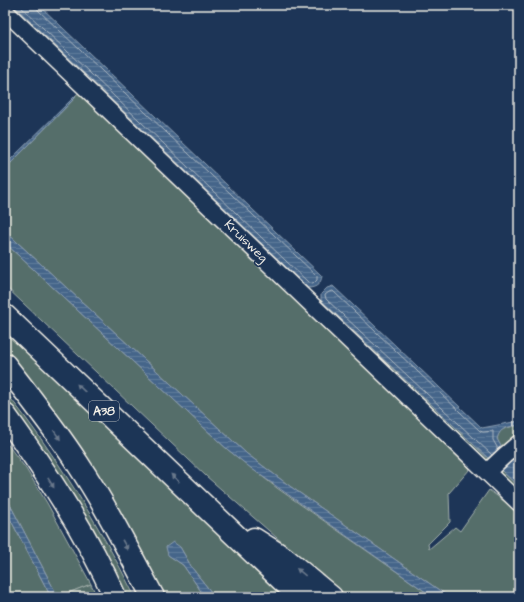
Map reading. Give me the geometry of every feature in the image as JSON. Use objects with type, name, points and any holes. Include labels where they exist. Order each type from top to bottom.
[{"type":"highway","name":"A38","points":[[5,316],[300,597]]},
{"type":"highway","points":[[5,366],[35,403],[78,464],[153,597]]},
{"type":"highway","points":[[5,415],[30,450],[83,535],[115,597]]},
{"type":"highway","name":"A38","points":[[203,505],[284,558],[331,597]]},
{"type":"street","name":"Kruisweg","points":[[5,11],[496,463],[519,503]]},
{"type":"street","points":[[496,463],[519,443]]},
{"type":"green space","points":[[6,5],[13,5],[308,288],[303,288]]},
{"type":"green space","points":[[81,91],[421,417],[435,435],[470,469],[449,493],[450,522],[428,544],[429,549],[455,527],[460,531],[489,490],[512,507],[514,506],[519,511],[519,597],[449,597],[291,487],[247,454],[5,231],[5,169]]},
{"type":"green space","points":[[5,243],[227,449],[277,488],[433,597],[347,597],[308,565],[206,476],[5,286]]},
{"type":"green space","points":[[321,300],[490,460],[486,461],[321,307]]},
{"type":"green space","points":[[5,332],[284,597],[215,597],[192,568],[180,547],[168,555],[183,565],[205,597],[162,597],[5,355]]},
{"type":"green space","points":[[5,391],[42,440],[76,491],[107,543],[135,597],[124,597],[5,408]]},
{"type":"green space","points":[[519,425],[519,437],[500,453],[498,440],[499,433],[506,428]]},
{"type":"green space","points":[[5,441],[26,469],[47,503],[91,584],[58,597],[5,495]]},
{"type":"green space","points":[[501,465],[502,471],[519,487],[519,496],[502,478],[500,470]]},
{"type":"green space","points":[[5,509],[51,597],[5,597]]},
{"type":"green space","points":[[91,584],[97,597],[58,597]]},
{"type":"water","points":[[13,5],[39,5],[322,276],[318,285],[308,288]]},
{"type":"water","points":[[75,96],[76,97],[5,169],[5,165]]},
{"type":"water","points":[[5,231],[247,454],[291,487],[449,597],[433,597],[252,469],[227,449],[5,243]]},
{"type":"water","points":[[333,286],[482,428],[519,421],[519,425],[502,430],[497,439],[501,446],[500,453],[513,458],[519,463],[519,487],[502,471],[501,465],[490,460],[321,300],[321,294],[327,288]]},
{"type":"water","points":[[5,495],[58,597],[51,597],[5,509]]},
{"type":"water","points":[[173,542],[180,547],[192,568],[215,597],[205,597],[183,565],[168,555],[166,547]]}]
